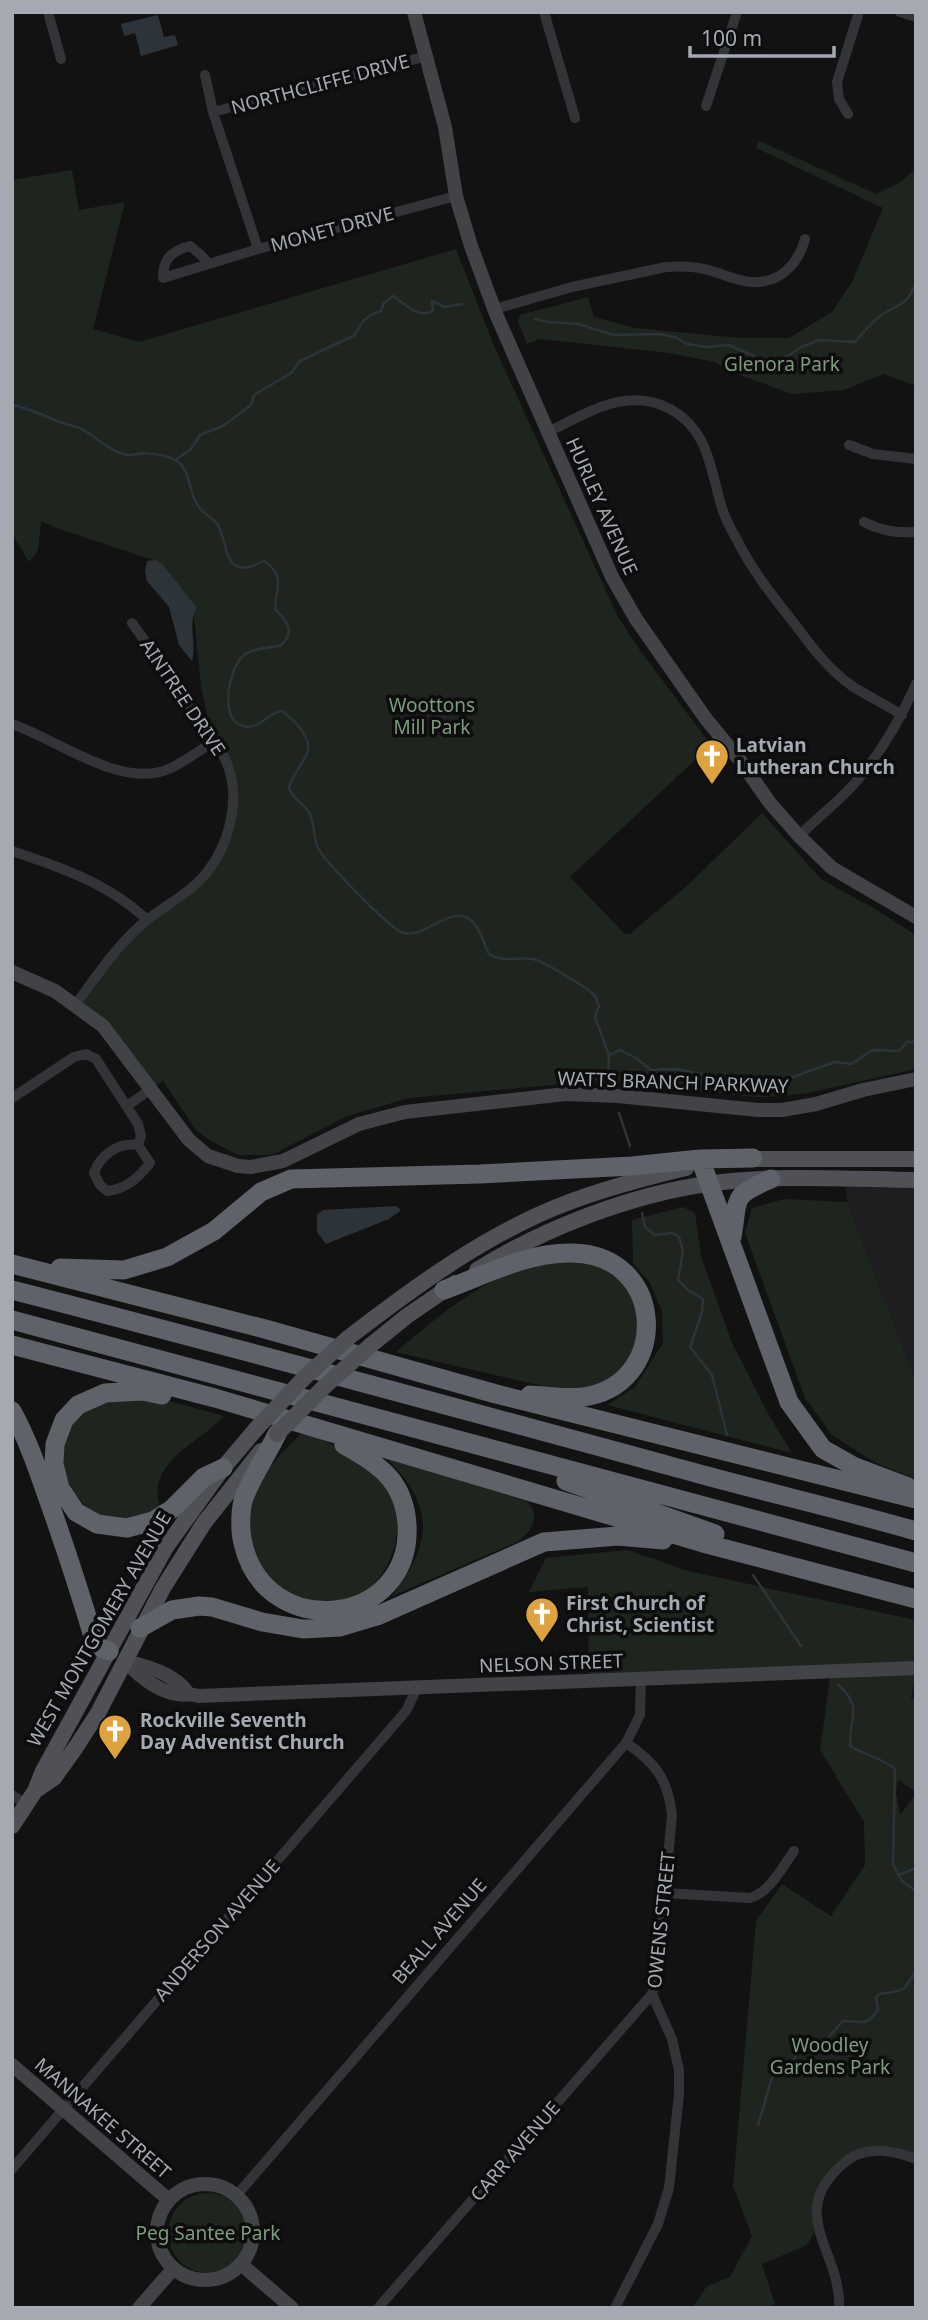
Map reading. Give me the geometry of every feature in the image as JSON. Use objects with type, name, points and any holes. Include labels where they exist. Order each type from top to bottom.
[{"type":"highway","points":[[19,1265],[124,1270],[152,1262],[214,1231],[261,1192],[291,1179],[480,1174],[632,1166],[699,1159],[753,1158]]},
{"type":"highway","points":[[702,1164],[789,1402],[823,1449],[856,1467],[916,1489]]},
{"type":"highway","points":[[731,1241],[736,1203],[748,1189],[771,1179]]},
{"type":"highway","points":[[444,1290],[532,1257],[571,1252],[602,1258],[628,1274],[636,1285],[646,1314],[647,1331],[638,1359],[629,1373],[605,1390],[588,1396],[496,1394]]},
{"type":"highway","points":[[19,1265],[145,1300],[265,1329],[496,1394],[916,1499]]},
{"type":"highway","points":[[12,1290],[231,1346],[916,1531]]},
{"type":"highway","points":[[12,1320],[916,1563]]},
{"type":"highway","points":[[12,1345],[239,1405],[703,1544],[916,1599]]},
{"type":"highway","points":[[223,1468],[204,1477],[172,1509],[153,1521],[127,1528],[96,1524],[76,1511],[60,1488],[54,1464],[55,1444],[64,1420],[78,1405],[105,1393],[142,1391],[239,1405]]},
{"type":"highway","points":[[12,1411],[23,1432],[51,1506],[96,1646],[117,1656]]},
{"type":"highway","points":[[277,1434],[243,1502],[241,1535],[246,1559],[258,1580],[269,1592],[293,1604],[332,1612],[359,1604],[379,1594],[391,1581],[403,1557],[407,1538],[406,1511],[401,1495],[387,1474],[368,1458],[303,1424]]},
{"type":"highway","points":[[426,1431],[731,1540],[878,1589]]},
{"type":"highway","points":[[838,1508],[916,1516]]},
{"type":"highway","points":[[140,1628],[173,1610],[199,1606],[303,1629],[340,1627],[377,1616],[544,1542],[618,1536],[703,1544]]},
{"type":"main road","points":[[753,1158],[916,1159]]},
{"type":"main road","name":"WEST MONTGOMERY AVENUE","points":[[117,1656],[166,1547],[223,1468],[303,1378],[348,1338],[407,1293],[480,1245],[570,1201],[702,1164],[753,1158]]},
{"type":"main road","name":"WEST MONTGOMERY AVENUE","points":[[12,1826],[31,1798],[43,1771],[117,1656],[140,1628],[204,1523],[245,1470],[325,1386],[407,1316],[444,1290],[524,1244],[598,1211],[686,1187],[771,1179],[916,1180]]},
{"type":"street","points":[[48,12],[61,59]]},
{"type":"street","name":"HURLEY AVENUE","points":[[414,12],[445,127],[456,196],[471,246],[495,309],[612,577],[636,619],[706,719],[770,803],[799,836],[832,868],[916,917]]},
{"type":"street","points":[[544,12],[575,118]]},
{"type":"street","points":[[706,106],[737,12]]},
{"type":"street","points":[[848,114],[839,99],[837,82],[859,12]]},
{"type":"street","points":[[900,12],[916,17]]},
{"type":"street","name":"NORTHCLIFFE DRIVE","points":[[213,112],[427,56]]},
{"type":"street","points":[[205,75],[213,112],[258,248]]},
{"type":"street","name":"MONET DRIVE","points":[[209,264],[258,248],[456,196]]},
{"type":"street","points":[[495,309],[572,287],[666,267],[704,269],[750,282],[768,281],[789,271],[801,253],[805,239]]},
{"type":"street","points":[[548,432],[599,407],[624,399],[660,404],[690,423],[709,456],[721,506],[737,541],[768,590],[824,662],[851,685],[902,715]]},
{"type":"street","points":[[849,445],[873,454],[916,459]]},
{"type":"street","points":[[864,522],[883,531],[916,532]]},
{"type":"street","name":"AINTREE DRIVE","points":[[75,1005],[119,947],[147,920],[195,885],[213,865],[228,830],[232,807],[233,785],[222,754],[132,623]]},
{"type":"street","points":[[799,836],[854,783],[888,740],[916,684]]},
{"type":"street","points":[[12,723],[110,769],[133,774],[171,768],[213,741]]},
{"type":"street","points":[[12,852],[72,872],[120,897],[147,920]]},
{"type":"street","name":"WATTS BRANCH PARKWAY","points":[[14,974],[55,991],[110,1033],[189,1140],[208,1156],[251,1167],[283,1161],[359,1124],[405,1112],[566,1094],[782,1110],[916,1079]]},
{"type":"street","points":[[12,1098],[74,1057],[86,1055],[96,1059],[128,1106],[138,1124],[141,1136],[138,1145]]},
{"type":"street","points":[[128,1106],[151,1089]]},
{"type":"street","points":[[129,1143],[138,1145],[150,1163],[138,1178],[122,1187],[107,1191],[100,1185],[94,1173],[97,1163],[111,1151],[129,1143]]},
{"type":"street","name":"NELSON STREET","points":[[117,1656],[140,1677],[153,1684],[178,1695],[188,1693],[199,1696],[916,1668]]},
{"type":"street","name":"BEALL AVENUE","points":[[236,2196],[626,1743],[640,1715],[641,1678]]},
{"type":"street","name":"ANDERSON AVENUE","points":[[12,2169],[406,1711],[416,1688]]},
{"type":"street","name":"OWENS STREET","points":[[615,2308],[658,2224],[669,2188],[679,2094],[679,2070],[672,2039],[652,1994],[657,1977],[672,1815],[669,1794],[655,1766],[646,1756],[626,1743]]},
{"type":"street","points":[[12,1795],[31,1798]]},
{"type":"street","points":[[664,1893],[750,1898],[757,1896],[767,1889],[794,1851]]},
{"type":"street","name":"CARR AVENUE","points":[[378,2308],[652,1994]]},
{"type":"street","name":"MANNAKEE STREET","points":[[12,2065],[169,2200]]},
{"type":"street","points":[[839,2308],[837,2285],[817,2228],[817,2203],[825,2182],[848,2159],[869,2151],[892,2150],[916,2159]]},
{"type":"street","points":[[209,2184],[224,2188],[236,2196],[246,2207],[252,2221],[253,2236],[242,2264],[230,2274],[208,2280],[186,2277],[173,2269],[163,2257],[157,2228],[161,2213],[169,2200],[195,2185],[209,2184]]},
{"type":"street","points":[[242,2264],[292,2308]]},
{"type":"street","points":[[139,2308],[173,2269]]},
{"type":"shaded area","points":[[158,15],[164,37],[175,35],[178,45],[141,56],[135,33],[124,36],[121,24]]},
{"type":"shaded area","points":[[156,560],[197,608],[192,627],[192,661],[179,645],[169,607],[147,581],[147,561]]},
{"type":"shaded area","points":[[845,1187],[916,1187],[916,1381],[847,1202]]},
{"type":"shaded area","points":[[396,1206],[401,1210],[389,1219],[326,1244],[317,1232],[317,1215],[323,1210]]},
{"type":"green space","name":"Glenora Park","points":[[759,141],[876,194],[899,183],[916,169],[916,386],[883,374],[844,390],[792,394],[724,369],[715,362],[669,353],[540,339],[527,344],[518,322],[520,315],[588,297],[594,317],[635,328],[740,338],[789,338],[832,312],[852,282],[883,208],[756,148]]},
{"type":"green space","name":"Woottons Mill Park","points":[[72,170],[79,210],[125,202],[93,329],[139,342],[456,249],[494,346],[617,615],[711,745],[570,877],[625,934],[630,934],[690,883],[762,813],[822,880],[916,935],[916,1069],[784,1096],[756,1097],[594,1081],[409,1098],[347,1116],[272,1155],[238,1155],[211,1141],[196,1130],[163,1081],[151,1089],[75,1005],[119,947],[175,902],[222,847],[233,784],[213,742],[201,686],[193,605],[159,562],[41,521],[38,550],[29,562],[12,534],[12,180]]},
{"type":"green space","points":[[784,1199],[847,1202],[916,1381],[916,1479],[876,1463],[832,1435],[805,1398],[745,1233],[752,1208]]},
{"type":"green space","points":[[683,1207],[695,1213],[701,1256],[732,1343],[792,1453],[607,1405],[635,1387],[663,1343],[662,1311],[650,1283],[633,1263],[632,1220]]},
{"type":"green space","points":[[577,1261],[599,1266],[629,1287],[640,1322],[631,1360],[611,1380],[590,1388],[555,1389],[396,1352],[453,1306],[485,1286],[532,1267]]},
{"type":"green space","points":[[151,1396],[224,1416],[167,1466],[160,1479],[158,1493],[161,1509],[131,1521],[94,1513],[71,1487],[66,1474],[64,1449],[67,1436],[81,1415],[93,1407]]},
{"type":"green space","points":[[305,1430],[351,1455],[373,1471],[390,1491],[395,1505],[396,1537],[385,1569],[365,1592],[347,1600],[317,1603],[283,1589],[264,1570],[254,1546],[250,1520],[257,1486],[275,1460]]},
{"type":"green space","points":[[385,1457],[526,1501],[534,1516],[531,1527],[519,1541],[392,1596],[406,1577],[415,1558],[423,1525],[413,1492]]},
{"type":"green space","name":"Woodley Gardens Park","points":[[628,1550],[688,1571],[916,1620],[916,1670],[911,1700],[916,1695],[916,1792],[898,1780],[896,1793],[900,1815],[916,1794],[916,2159],[869,2151],[825,2182],[817,2228],[807,2245],[762,2264],[775,2304],[768,2308],[692,2308],[707,2286],[730,2277],[752,2236],[733,2186],[756,1921],[782,1884],[831,1916],[865,1865],[864,1822],[820,1750],[831,1671],[589,1680],[588,1587],[529,1592],[546,1558]]},
{"type":"green space","name":"Peg Santee Park","points":[[208,2193],[223,2196],[236,2205],[245,2218],[248,2233],[245,2248],[236,2261],[223,2270],[208,2273],[193,2270],[180,2261],[171,2248],[168,2233],[171,2218],[180,2205],[193,2196]]},
{"type":"waterway","points":[[916,248],[916,254]]},
{"type":"waterway","points":[[535,319],[578,324],[614,335],[659,334],[675,337],[687,344],[706,347],[729,345],[767,362],[788,356],[819,340],[855,342],[876,319],[905,301],[916,282]]},
{"type":"waterway","points":[[177,459],[191,449],[200,435],[223,426],[251,405],[254,395],[291,373],[300,361],[355,335],[365,320],[381,311],[384,303],[393,296],[412,310],[422,313],[433,311],[432,301],[445,307],[462,304]]},
{"type":"waterway","points":[[12,405],[80,428],[123,454],[160,455],[180,463],[186,472],[196,503],[218,525],[234,565],[250,566],[264,561],[277,577],[275,609],[286,622],[288,636],[281,645],[244,655],[230,681],[228,704],[235,722],[243,726],[254,726],[282,711],[305,735],[307,753],[289,788],[309,812],[318,848],[371,907],[401,932],[419,932],[446,919],[464,916],[472,921],[489,954],[494,957],[533,959],[591,992],[599,1006],[595,1017],[609,1055],[608,1076]]},
{"type":"waterway","points":[[609,1055],[620,1050],[651,1070],[676,1069],[771,1089],[790,1078],[835,1062],[852,1064],[872,1050],[899,1051],[907,1042],[916,1042]]},
{"type":"waterway","points":[[619,1113],[630,1146]]},
{"type":"waterway","points":[[642,1213],[645,1227],[655,1235],[672,1233],[679,1237],[683,1251],[678,1280],[703,1299],[702,1312],[690,1347],[712,1375],[727,1435]]},
{"type":"waterway","points":[[753,1575],[801,1646]]},
{"type":"waterway","points":[[838,1684],[853,1706],[850,1746],[895,1769],[893,1865],[902,1881],[916,1891]]},
{"type":"waterway","points":[[899,1875],[916,1868]]},
{"type":"waterway","points":[[758,2125],[774,2071],[794,2061],[797,2052],[803,2047],[825,2041],[843,2021],[869,2020],[878,2010],[876,1998],[879,1994],[903,1989],[916,1970]]},
{"type":"place","name":"Latvian Lutheran Church","points":[[712,786]]},
{"type":"place","name":"First Church of Christ, Scientist","points":[[542,1644]]},
{"type":"place","name":"Rockville Seventh Day Adventist Church","points":[[115,1761]]}]
